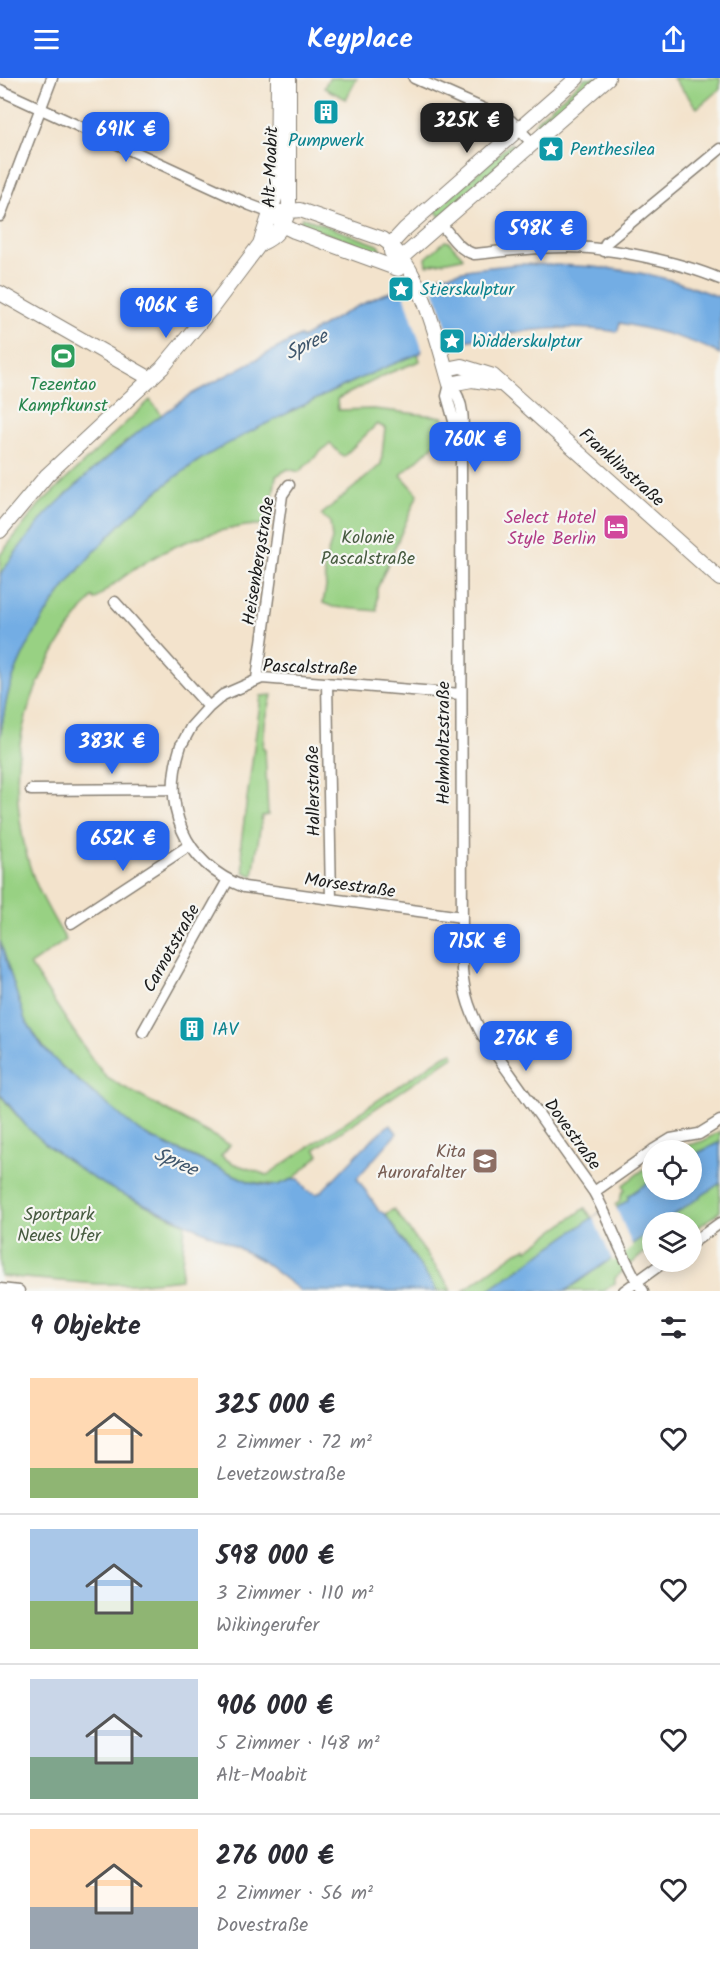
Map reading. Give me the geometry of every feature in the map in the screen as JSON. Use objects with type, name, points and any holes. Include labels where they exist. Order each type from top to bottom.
[{"type":"main road","name":"Alt-Moabit","points":[[0,531],[47,475],[152,379],[211,309],[260,244],[277,192],[278,78]]},
{"type":"main road","name":"Alt-Moabit","points":[[260,244],[269,240],[284,226],[289,210],[289,78]]},
{"type":"main road","points":[[391,243],[578,78]]},
{"type":"main road","points":[[397,262],[608,78]]},
{"type":"main road","points":[[271,213],[289,210],[306,212],[383,239],[391,243],[397,262]]},
{"type":"main road","points":[[428,210],[441,224]]},
{"type":"main road","points":[[271,213],[284,226],[397,262]]},
{"type":"main road","name":"Helmholtzstraße","points":[[397,262],[416,278],[450,384]]},
{"type":"main road","points":[[0,293],[152,379]]},
{"type":"main road","name":"Franklinstraße","points":[[446,369],[461,366],[493,376],[499,384],[720,579]]},
{"type":"main road","points":[[450,384],[472,380],[499,384]]},
{"type":"street","points":[[0,216],[52,78]]},
{"type":"street","points":[[414,78],[511,121],[533,144]]},
{"type":"street","points":[[0,90],[271,213]]},
{"type":"street","points":[[604,251],[606,243],[720,149]]},
{"type":"street","points":[[441,224],[460,247],[474,254],[538,247],[570,247],[676,265],[720,279]]},
{"type":"street","name":"Helmholtzstraße","points":[[450,384],[458,393],[464,424],[461,445],[462,970],[465,993],[473,1018],[483,1036]]},
{"type":"street","name":"Heisenbergstraße","points":[[257,679],[282,495],[289,485]]},
{"type":"street","points":[[115,602],[208,707]]},
{"type":"street","name":"Pascalstraße","points":[[231,882],[210,868],[190,845],[178,819],[173,789],[175,766],[182,744],[191,727],[208,707],[223,695],[257,679],[461,693]]},
{"type":"street","name":"Hallerstraße","points":[[327,683],[331,899]]},
{"type":"street","points":[[31,790],[173,789]]},
{"type":"street","points":[[71,922],[190,845]]},
{"type":"street","name":"Morsestraße","points":[[231,882],[244,888],[462,917]]},
{"type":"street","name":"Carnotstraße","points":[[143,1032],[231,882]]},
{"type":"street","name":"Dovestraße","points":[[483,1036],[594,1191],[625,1259],[643,1291]]},
{"type":"street","points":[[670,1140],[699,1134],[720,1121]]},
{"type":"street","points":[[594,1191],[642,1158]]},
{"type":"street","points":[[702,1236],[720,1223]]},
{"type":"street","points":[[624,1291],[649,1272]]},
{"type":"street","points":[[0,1289],[19,1291]]},
{"type":"green space","points":[[329,78],[357,78],[346,99],[324,88]]},
{"type":"green space","points":[[585,78],[602,78],[540,130],[535,123],[538,119]]},
{"type":"green space","points":[[673,78],[720,78],[720,89],[697,108]]},
{"type":"green space","points":[[511,143],[518,151],[440,217],[435,210]]},
{"type":"green space","points":[[302,217],[378,245],[381,252],[300,224]]},
{"type":"green space","points":[[445,241],[449,242],[463,257],[427,265],[426,258]]},
{"type":"green space","name":"Kolonie Pascalstraße","points":[[418,354],[420,361],[389,373],[337,399],[338,410],[374,409],[443,417],[445,425],[445,445],[437,442],[401,475],[418,494],[377,589],[377,611],[333,607],[323,603],[326,587],[324,566],[332,539],[330,522],[321,515],[381,464],[385,428],[377,424],[343,457],[330,443],[299,472],[288,469],[276,476],[269,524],[220,531],[175,547],[133,570],[95,600],[93,597],[74,621],[44,671],[32,697],[24,724],[17,781],[23,841],[38,888],[66,940],[30,965],[107,1078],[230,1145],[221,1156],[232,1163],[267,1175],[445,1055],[452,1052],[454,1056],[315,1149],[319,1155],[293,1179],[278,1185],[250,1182],[139,1132],[50,1056],[25,1021],[0,941],[0,738],[6,704],[11,684],[24,653],[63,590],[88,559],[142,504],[170,481],[224,445],[376,371]]},
{"type":"green space","points":[[150,400],[162,415],[94,468],[35,529],[0,575],[0,555],[39,505]]},
{"type":"green space","points":[[272,695],[265,723],[263,748],[265,749],[268,815],[262,816],[253,876],[244,872],[241,843],[261,696]]},
{"type":"green space","name":"Sportpark Neues Ufer","points":[[0,1094],[18,1117],[60,1155],[108,1186],[185,1224],[181,1279],[134,1284],[97,1284],[0,1276]]},
{"type":"green space","points":[[720,1131],[720,1142],[702,1151],[703,1141]]},
{"type":"green space","points":[[642,1171],[642,1187],[617,1208],[615,1205],[625,1190],[623,1185]]},
{"type":"green space","points":[[720,1183],[720,1211],[702,1224],[702,1212],[678,1212],[695,1200],[702,1200],[702,1195]]},
{"type":"green space","points":[[585,1208],[592,1218],[488,1291],[463,1291],[517,1252],[526,1248],[527,1250]]},
{"type":"green space","points":[[394,1209],[451,1291],[437,1291],[385,1214]]},
{"type":"green space","points":[[642,1237],[642,1255],[615,1278],[615,1283],[604,1291],[565,1291]]},
{"type":"water","name":"Spree","points":[[519,264],[577,266],[634,272],[671,280],[720,297],[720,354],[684,339],[620,323],[617,332],[576,328],[536,330],[455,343],[454,341],[421,351],[421,353],[311,401],[235,440],[195,463],[167,483],[112,532],[86,560],[42,621],[24,652],[9,690],[0,738],[0,575],[46,514],[87,475],[142,429],[190,395],[300,336],[302,338],[348,311],[381,295],[434,281],[439,276],[472,269]]},
{"type":"water","name":"Spree","points":[[0,941],[25,1020],[42,1046],[63,1068],[139,1131],[151,1138],[250,1182],[270,1186],[299,1179],[306,1190],[317,1194],[390,1124],[397,1133],[357,1178],[379,1211],[385,1214],[437,1291],[301,1291],[259,1259],[114,1190],[91,1177],[47,1145],[27,1127],[0,1094]]},
{"type":"water","points":[[720,1142],[720,1183],[702,1195],[702,1151]]},
{"type":"water","points":[[642,1187],[642,1200],[695,1200],[678,1212],[642,1212],[642,1237],[565,1291],[488,1291],[604,1210],[607,1215],[628,1200],[628,1196]]},
{"type":"pier","points":[[431,279],[452,343],[423,352],[402,288]]},
{"type":"pier","points":[[615,1205],[633,1247],[613,1262],[593,1217]]},
{"type":"place","name":"Pumpwerk","points":[[326,112]]},
{"type":"place","name":"Penthesilea","points":[[551,149]]},
{"type":"place","name":"Stierskulptur","points":[[401,289]]},
{"type":"place","name":"Widderskulptur","points":[[452,341]]},
{"type":"place","name":"Tezentao Kampfkunst","points":[[63,356]]},
{"type":"place","name":"Select Hotel Style Berlin","points":[[616,527]]},
{"type":"place","name":"IAV","points":[[192,1029]]},
{"type":"place","name":"Kita Aurorafalter","points":[[485,1161]]}]
